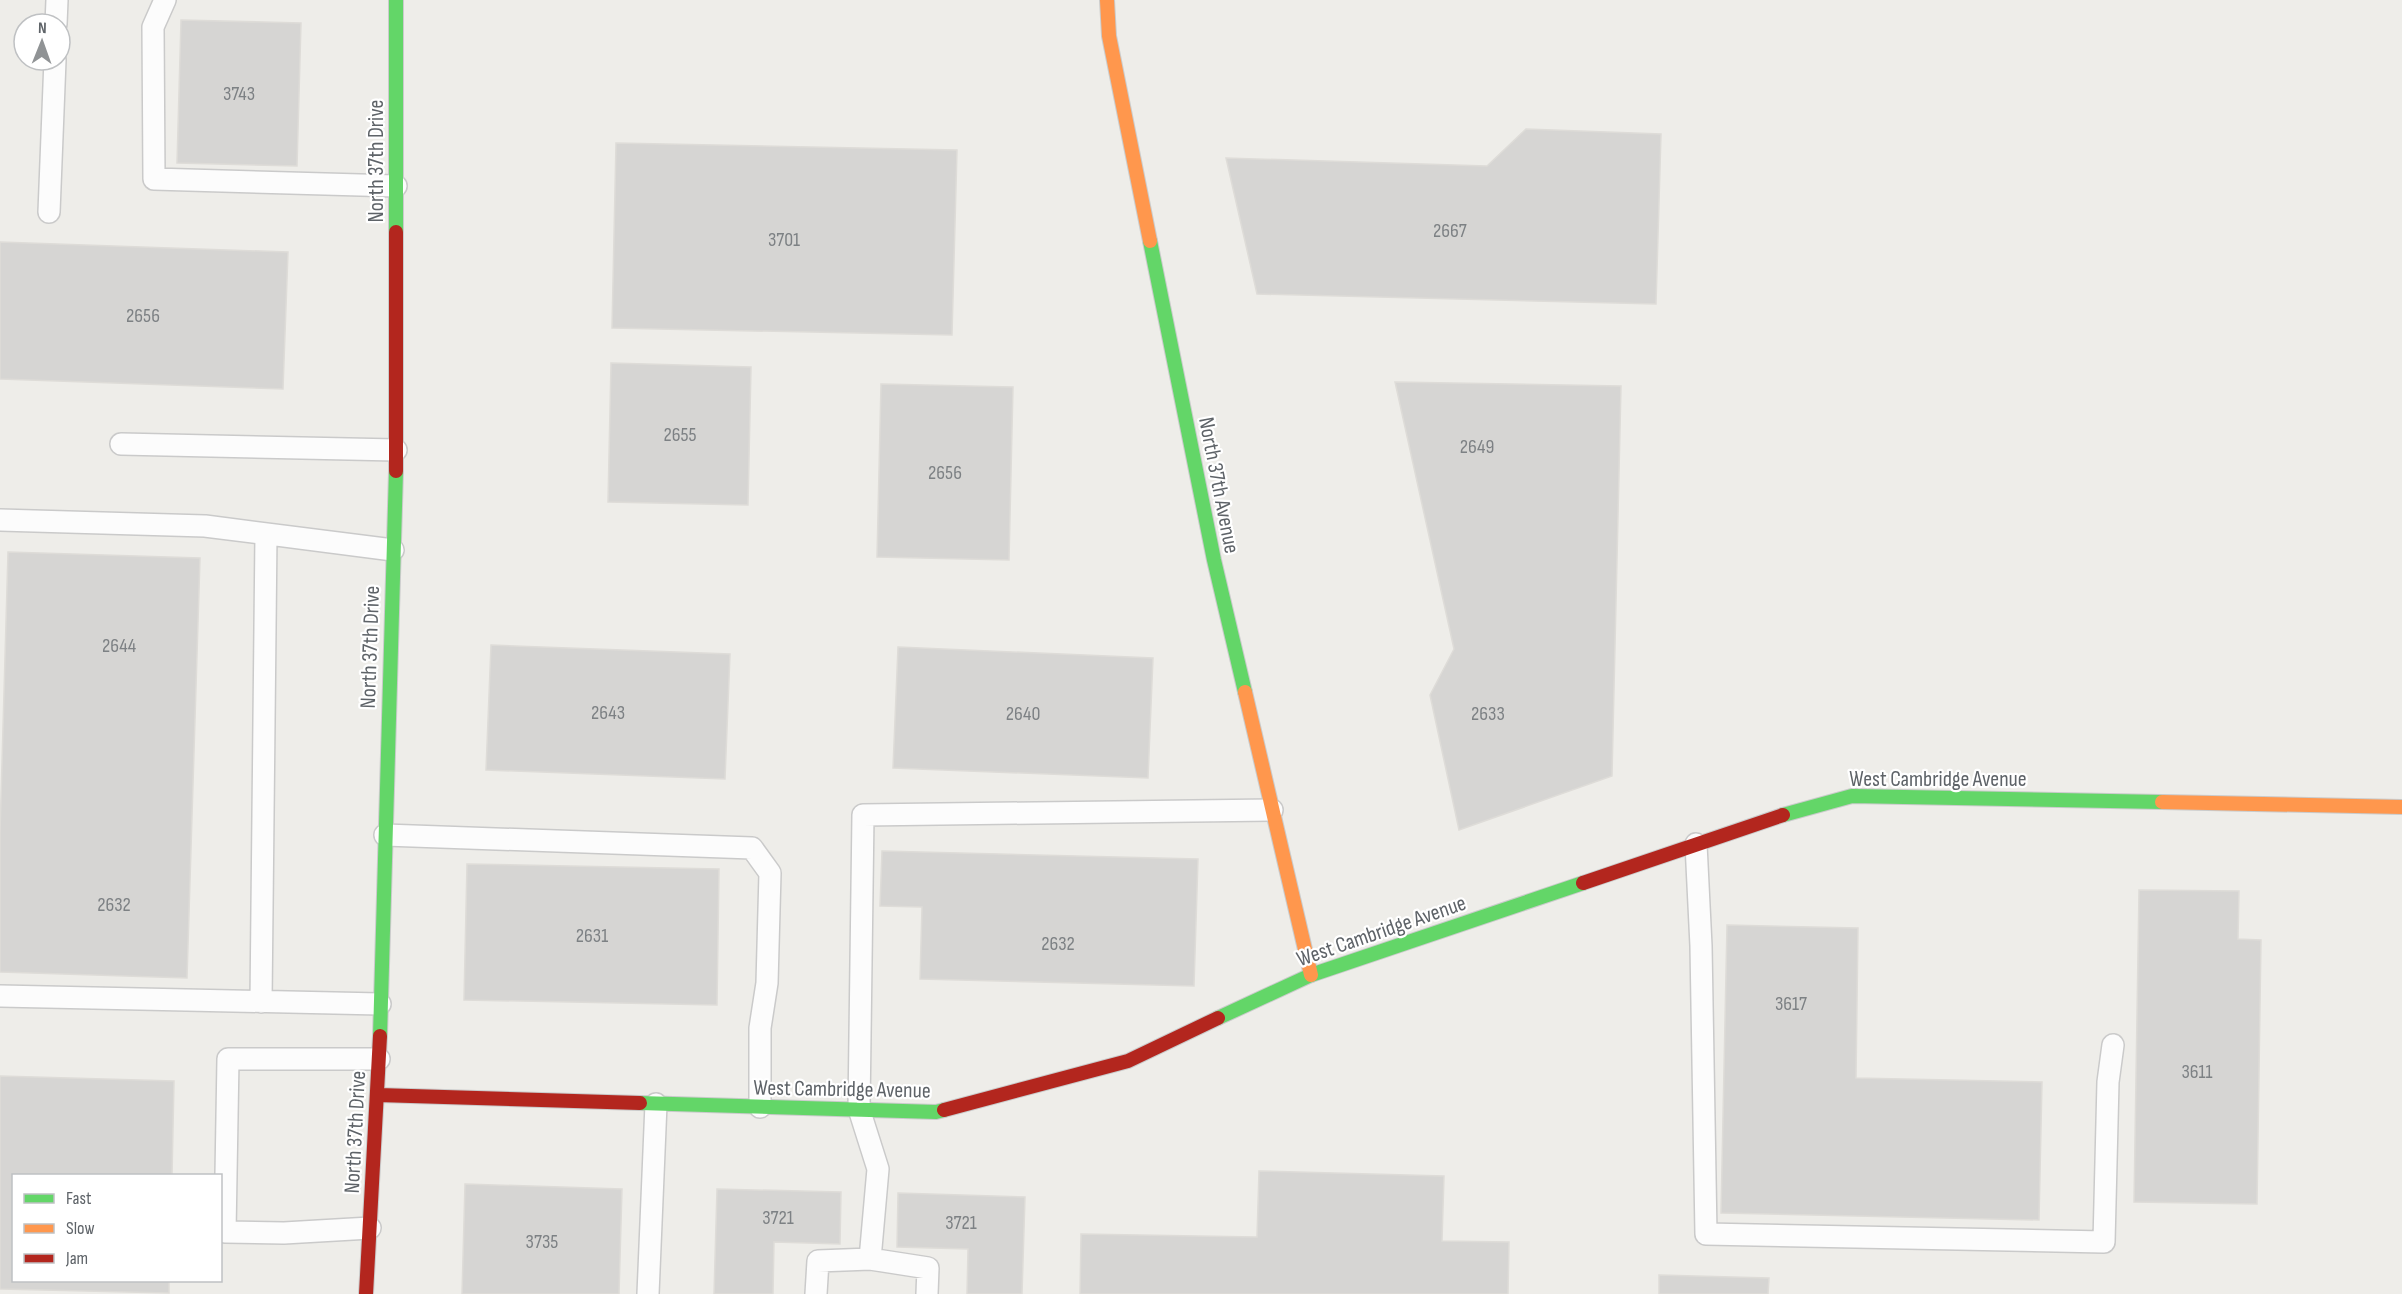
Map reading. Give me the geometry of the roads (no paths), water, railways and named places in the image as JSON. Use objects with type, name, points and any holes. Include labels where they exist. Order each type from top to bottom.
[{"type":"street","name":"North 37th Drive","points":[[366,1294],[378,1095],[396,450],[396,0]]},
{"type":"street","name":"North 37th Avenue","points":[[1107,0],[1109,36],[1214,560],[1311,975]]},
{"type":"street","name":"West Cambridge Avenue","points":[[378,1095],[936,1112],[1128,1061],[1311,975],[1809,806],[1852,796],[2402,807]]},
{"type":"lane","points":[[165,0],[153,27],[154,179],[396,186]]},
{"type":"lane","points":[[50,212],[55,72]]},
{"type":"lane","points":[[121,444],[396,450]]},
{"type":"lane","points":[[0,520],[205,526],[393,550]]},
{"type":"lane","points":[[261,1002],[266,534]]},
{"type":"lane","points":[[870,1258],[878,1169],[859,1109],[863,815],[1272,810]]},
{"type":"lane","points":[[385,835],[752,848],[770,873],[767,983],[760,1028],[760,1107]]},
{"type":"lane","points":[[1696,844],[1701,946],[1706,1234],[2104,1242],[2108,1082],[2113,1045]]},
{"type":"lane","points":[[0,996],[380,1004]]},
{"type":"lane","points":[[370,1228],[284,1233],[225,1232],[228,1059],[379,1059]]},
{"type":"lane","points":[[648,1294],[656,1104]]},
{"type":"lane","points":[[816,1294],[818,1262],[870,1258],[928,1268],[927,1294]]}]
